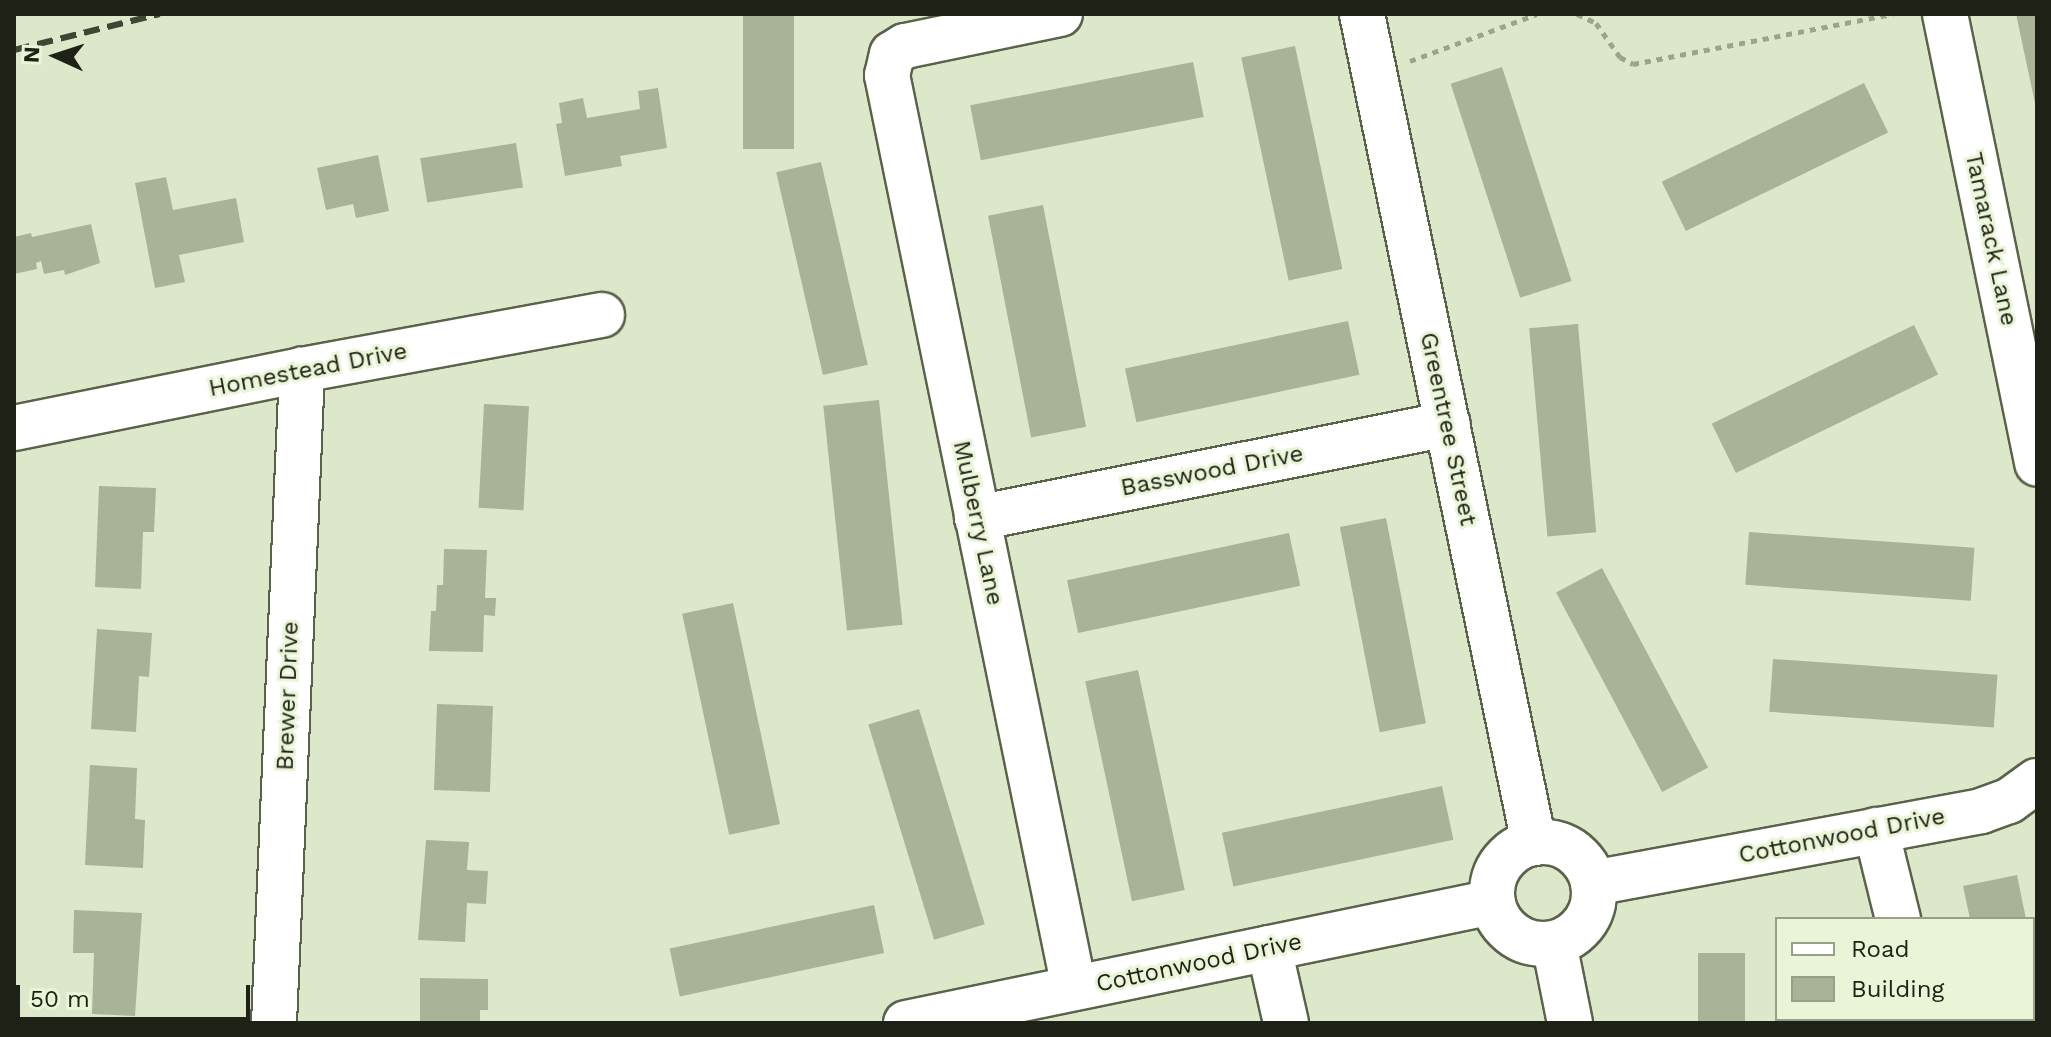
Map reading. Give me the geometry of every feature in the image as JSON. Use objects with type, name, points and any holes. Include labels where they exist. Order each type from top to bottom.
[{"type":"street","name":"Mulberry Lane","points":[[1060,14],[905,46],[890,59],[887,75],[1074,988]]},
{"type":"street","name":"Greentree Street","points":[[1362,14],[1534,843]]},
{"type":"street","name":"Tamarack Lane","points":[[1945,14],[2037,464]]},
{"type":"street","name":"Homestead Drive","points":[[14,428],[302,370],[602,315]]},
{"type":"street","name":"Brewer Drive","points":[[274,1023],[302,370]]},
{"type":"street","name":"Basswood Drive","points":[[977,518],[1448,424]]},
{"type":"street","name":"Cottonwood Drive","points":[[1593,883],[2000,805],[2037,781]]},
{"type":"street","points":[[1876,830],[1898,917]]},
{"type":"street","points":[[1534,843],[1553,844],[1571,851],[1585,865],[1593,883],[1592,905],[1583,925],[1554,943],[1534,943],[1515,935],[1500,921],[1493,902],[1498,869],[1513,852],[1534,843]]},
{"type":"street","name":"Cottonwood Drive","points":[[906,1023],[1493,902]]},
{"type":"street","points":[[1554,943],[1570,1023]]},
{"type":"street","points":[[1269,948],[1286,1023]]},
{"type":"path","points":[[1375,74],[1537,14]]},
{"type":"path","points":[[1577,14],[1596,23],[1620,57],[1633,64],[1893,14]]},
{"type":"building","points":[[743,14],[794,14],[794,149],[743,149]]},
{"type":"building","points":[[2016,14],[2037,14],[2037,108],[2036,108]]},
{"type":"building","points":[[1295,46],[1342,269],[1289,280],[1241,57]]},
{"type":"building","points":[[1193,62],[1204,117],[981,160],[970,105]]},
{"type":"building","points":[[1502,67],[1572,281],[1520,298],[1451,84]]},
{"type":"building","points":[[1864,83],[1888,132],[1686,231],[1662,182]]},
{"type":"building","points":[[658,88],[667,148],[620,156],[622,166],[565,176],[556,124],[562,123],[559,103],[583,98],[587,118],[640,109],[638,91]]},
{"type":"building","points":[[516,143],[523,187],[427,203],[420,158]]},
{"type":"building","points":[[378,155],[389,211],[356,218],[353,204],[326,210],[317,168]]},
{"type":"building","points":[[821,162],[868,365],[823,375],[776,172]]},
{"type":"building","points":[[166,177],[173,210],[236,198],[244,242],[179,255],[185,282],[155,288],[135,183]]},
{"type":"building","points":[[1043,205],[1086,427],[1031,438],[988,216]]},
{"type":"building","points":[[91,224],[100,263],[65,275],[64,270],[44,274],[41,261],[36,263],[37,269],[14,274],[14,237],[31,233],[32,237]]},
{"type":"building","points":[[1348,321],[1359,375],[1136,422],[1125,368]]},
{"type":"building","points":[[1578,324],[1596,532],[1547,536],[1529,328]]},
{"type":"building","points":[[1914,325],[1938,374],[1736,473],[1712,424]]},
{"type":"building","points":[[879,400],[903,625],[847,631],[823,406]]},
{"type":"building","points":[[484,404],[529,406],[523,510],[479,508]]},
{"type":"building","points":[[99,486],[156,488],[154,532],[143,532],[141,589],[95,587]]},
{"type":"building","points":[[1386,518],[1426,723],[1380,732],[1340,527]]},
{"type":"building","points":[[1749,532],[1974,548],[1971,601],[1745,585]]},
{"type":"building","points":[[1289,533],[1300,586],[1078,633],[1067,580]]},
{"type":"building","points":[[444,549],[487,550],[485,598],[496,598],[495,616],[484,615],[483,652],[429,651],[431,611],[436,611],[437,585],[443,585]]},
{"type":"building","points":[[1602,568],[1708,768],[1662,792],[1556,592]]},
{"type":"building","points":[[733,603],[780,824],[729,835],[682,614]]},
{"type":"building","points":[[97,629],[152,633],[149,677],[139,676],[136,732],[91,729]]},
{"type":"building","points":[[1773,659],[1997,675],[1994,728],[1769,712]]},
{"type":"building","points":[[1138,670],[1185,890],[1132,901],[1085,681]]},
{"type":"building","points":[[437,704],[493,706],[490,792],[434,790]]},
{"type":"building","points":[[919,709],[985,924],[934,940],[868,724]]},
{"type":"building","points":[[90,765],[137,768],[135,819],[145,820],[143,868],[85,865]]},
{"type":"building","points":[[1442,786],[1453,840],[1233,887],[1222,833]]},
{"type":"building","points":[[426,840],[469,842],[467,870],[488,871],[486,904],[467,903],[465,942],[418,940]]},
{"type":"building","points":[[2017,875],[2026,917],[1970,917],[1963,886]]},
{"type":"building","points":[[874,905],[884,953],[680,996],[670,948]]},
{"type":"building","points":[[74,910],[142,913],[135,1016],[92,1014],[94,953],[73,953]]},
{"type":"building","points":[[1698,953],[1745,953],[1745,1023],[1698,1023]]},
{"type":"building","points":[[2035,968],[2037,1023],[1991,1023],[2035,1021]]},
{"type":"building","points":[[420,978],[488,979],[488,1010],[480,1010],[480,1023],[420,1023]]},
{"type":"railway","points":[[14,50],[160,14]]}]
